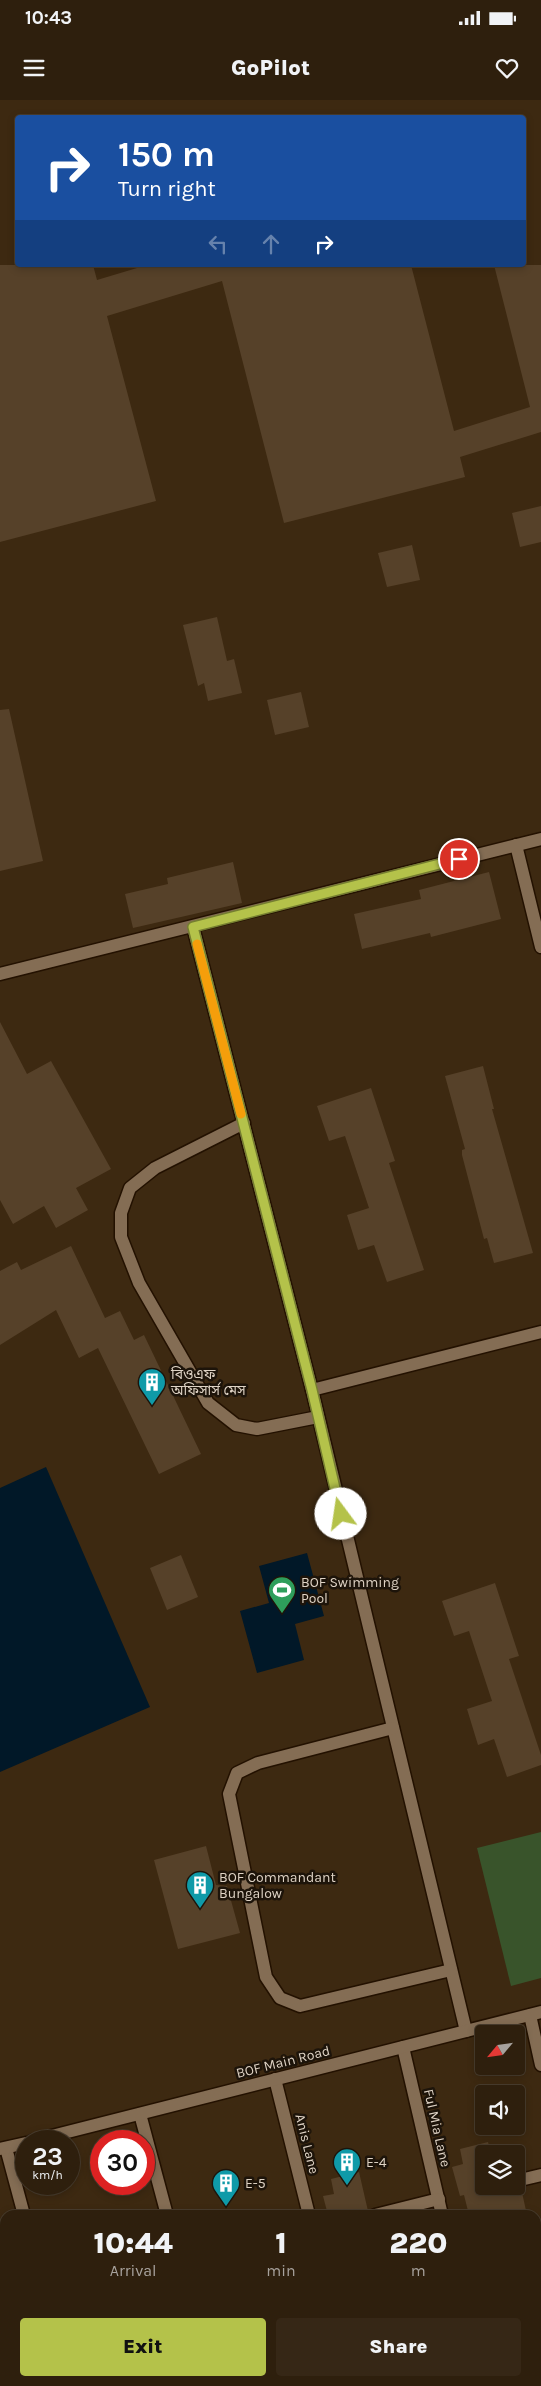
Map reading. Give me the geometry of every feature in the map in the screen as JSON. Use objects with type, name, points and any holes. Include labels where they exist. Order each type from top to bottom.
[{"type":"street","points":[[0,974],[541,839]]},
{"type":"street","points":[[516,845],[541,947]]},
{"type":"street","points":[[193,927],[312,1390],[466,2031]]},
{"type":"street","points":[[244,1122],[155,1168],[130,1188],[121,1213],[121,1236],[139,1284],[208,1403],[236,1425],[257,1430],[318,1417]]},
{"type":"street","points":[[312,1390],[541,1332]]},
{"type":"street","points":[[393,1728],[258,1763],[237,1773],[228,1794],[266,1977],[280,1998],[300,2006],[451,1970]]},
{"type":"street","points":[[535,2014],[541,2065]]},
{"type":"street","name":"BOF Main Road","points":[[76,2130],[535,2014]]},
{"type":"street","name":"Ful Mia Lane","points":[[403,2047],[441,2210]]},
{"type":"street","name":"Anis Lane","points":[[275,2079],[308,2210]]},
{"type":"street","points":[[140,2114],[166,2210]]},
{"type":"street","points":[[3,2149],[22,2210]]},
{"type":"street","points":[[525,2179],[541,2175]]},
{"type":"street","points":[[395,2210],[439,2199]]},
{"type":"green space","points":[[541,1832],[541,1978],[511,1986],[477,1848]]},
{"type":"water","points":[[46,1467],[150,1707],[0,1772],[0,1488]]},
{"type":"water","name":"BOF Swimming Pool","points":[[307,1553],[324,1616],[295,1624],[304,1660],[257,1673],[240,1611],[269,1603],[259,1566]]},
{"type":"building","points":[[0,265],[15,265],[15,267],[94,267],[97,280],[140,267],[412,267],[454,431],[530,407],[495,267],[541,265],[541,432],[460,457],[465,477],[284,523],[222,281],[107,316],[156,501],[0,542]]},
{"type":"building","points":[[541,506],[541,542],[520,547],[512,513]]},
{"type":"building","points":[[412,545],[420,580],[387,587],[378,553]]},
{"type":"building","points":[[217,617],[227,661],[234,659],[242,693],[208,701],[204,683],[198,686],[183,625]]},
{"type":"building","points":[[301,692],[309,727],[275,735],[267,700]]},
{"type":"building","points":[[9,709],[43,861],[0,871],[0,710]]},
{"type":"building","points":[[233,862],[242,903],[133,928],[125,894],[168,884],[167,878]]},
{"type":"building","points":[[489,872],[501,919],[431,937],[430,933],[362,949],[354,914],[421,899],[419,890]]},
{"type":"building","points":[[0,1022],[27,1074],[51,1061],[111,1169],[76,1188],[88,1210],[56,1228],[44,1206],[13,1224],[0,1200]]},
{"type":"building","points":[[483,1066],[494,1109],[492,1109],[533,1253],[494,1263],[487,1238],[484,1239],[462,1155],[462,1150],[465,1149],[445,1076]]},
{"type":"building","points":[[371,1088],[395,1161],[389,1163],[424,1270],[387,1282],[374,1245],[358,1250],[347,1215],[369,1208],[345,1136],[329,1141],[317,1106]]},
{"type":"building","name":"বিওএফ অফিসার্স মেস","points":[[71,1246],[105,1318],[120,1311],[134,1340],[144,1335],[201,1454],[159,1474],[98,1348],[79,1358],[56,1310],[0,1345],[0,1271],[17,1262],[21,1270]]},
{"type":"building","points":[[181,1555],[198,1597],[167,1610],[150,1568]]},
{"type":"building","points":[[495,1583],[519,1656],[509,1659],[541,1755],[541,1765],[507,1777],[494,1739],[478,1745],[467,1709],[492,1701],[469,1631],[454,1636],[442,1601]]},
{"type":"building","name":"BOF Commandant Bungalow","points":[[206,1846],[216,1885],[227,1886],[240,1933],[178,1949],[154,1860]]},
{"type":"building","points":[[488,2142],[489,2145],[476,2145]]},
{"type":"building","points":[[475,2145],[475,2195],[523,2195],[526,2210],[468,2210],[464,2195],[460,2196],[452,2167],[463,2164],[460,2149]]},
{"type":"building","name":"E-4","points":[[359,2172],[368,2210],[327,2210],[323,2196],[334,2194],[331,2179]]},
{"type":"slow traffic","points":[[197,944],[241,1114]]},
{"type":"place","name":"বিওএফ অফিসার্স মেস","points":[[152,1406]]},
{"type":"place","name":"BOF Swimming Pool","points":[[282,1614]]},
{"type":"place","name":"BOF Commandant Bungalow","points":[[200,1909]]},
{"type":"place","name":"E-4","points":[[347,2186]]},
{"type":"place","name":"E-5","points":[[226,2207]]},
{"type":"route","points":[[341,1514],[312,1390],[193,927],[459,859]]}]
